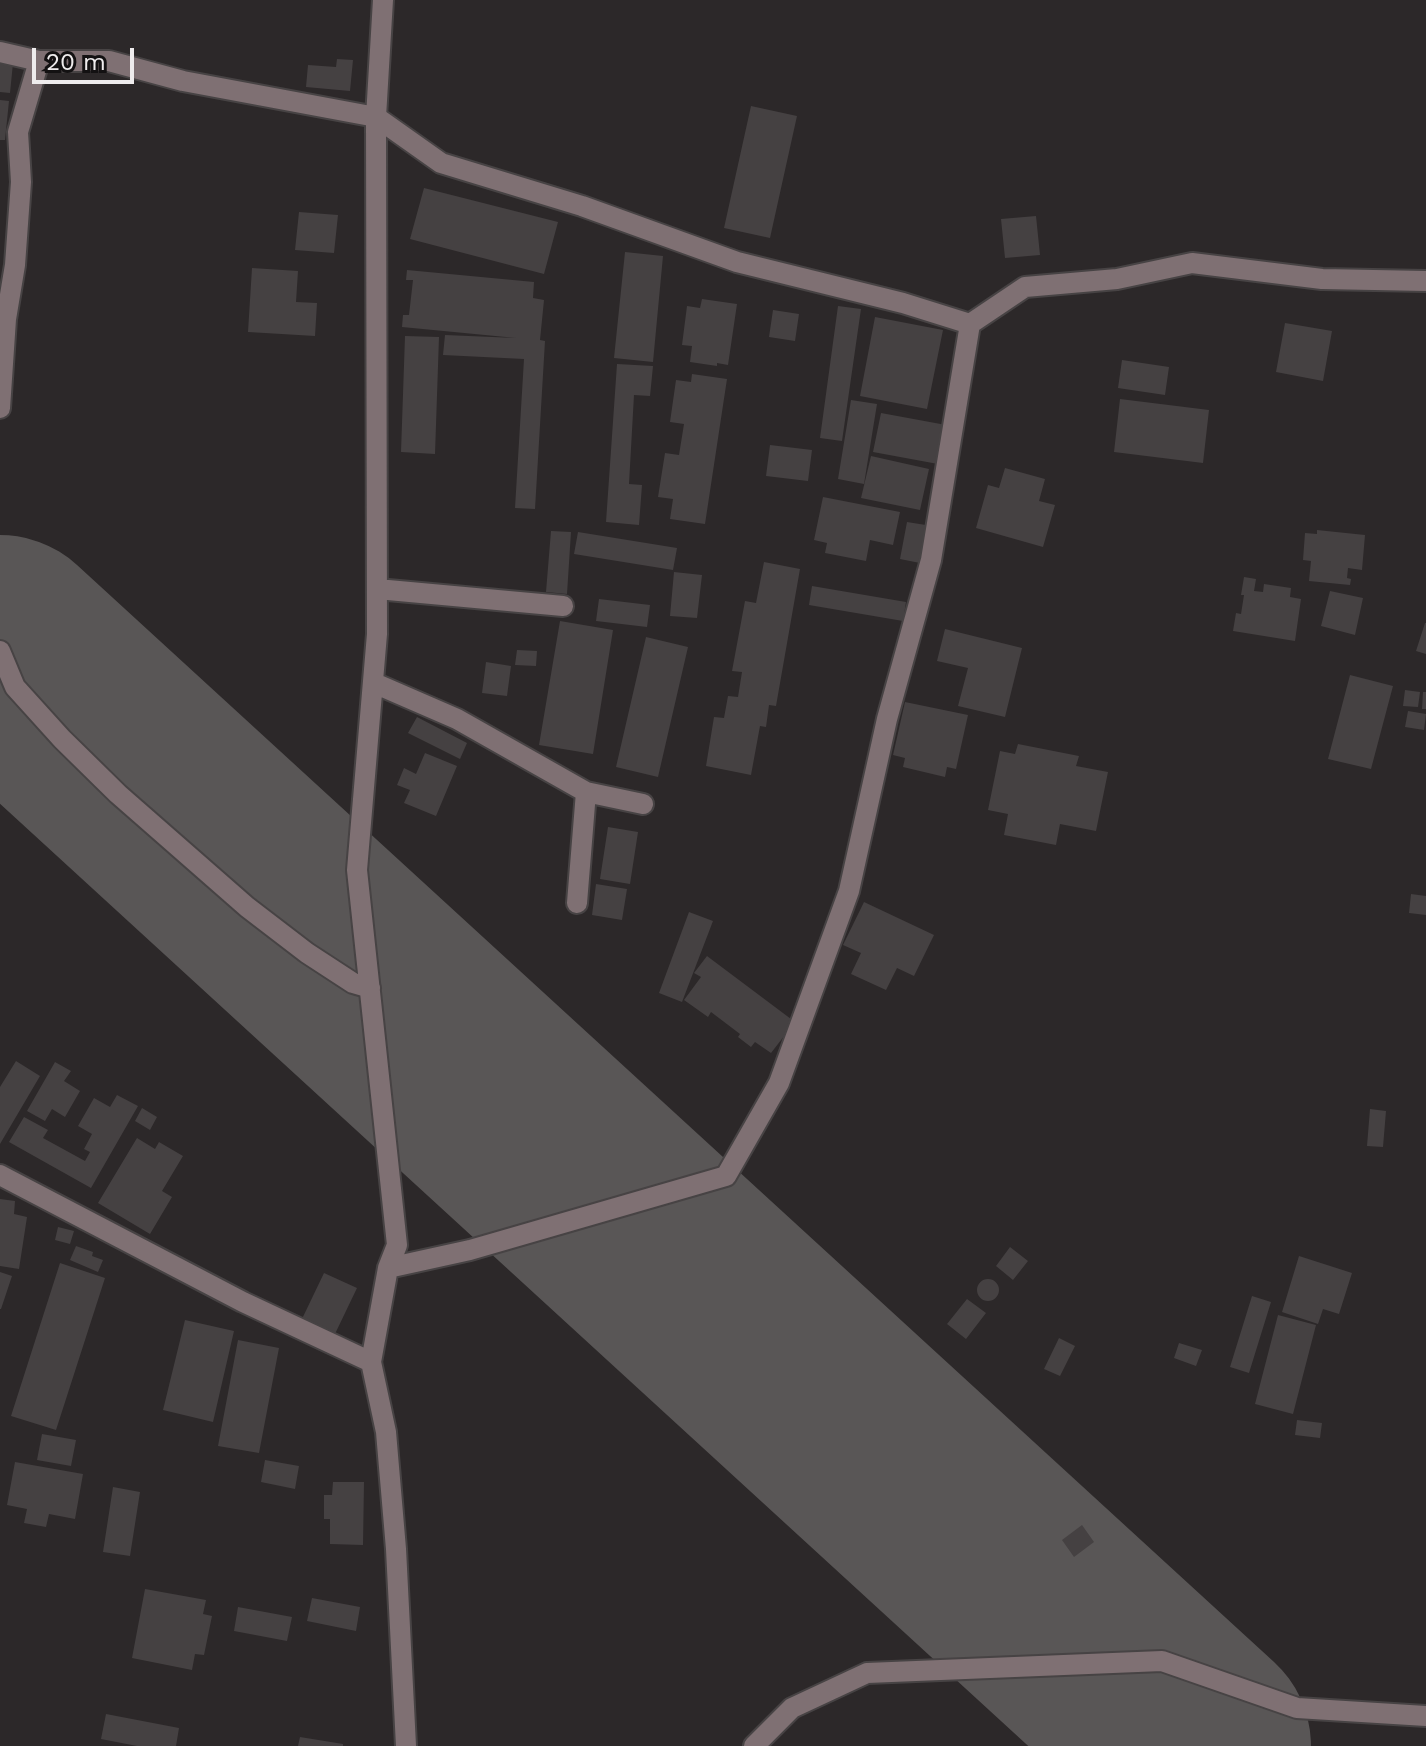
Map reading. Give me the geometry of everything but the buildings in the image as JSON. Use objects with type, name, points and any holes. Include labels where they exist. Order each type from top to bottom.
[{"type":"street","points":[[383,0],[376,117],[377,634],[357,870],[397,1245],[388,1268],[371,1362],[386,1432],[396,1549],[406,1746]]},
{"type":"street","points":[[0,52],[39,61],[109,61],[183,81],[376,117],[441,163],[582,206],[737,262],[903,303],[970,324]]},
{"type":"street","points":[[0,408],[21,182],[18,132],[39,61]]},
{"type":"street","points":[[388,1268],[470,1250],[726,1176],[779,1083],[849,891],[887,719],[931,560],[970,324],[1025,287],[1117,279],[1192,263],[1322,279],[1426,281]]},
{"type":"street","points":[[377,589],[563,606]]},
{"type":"street","points":[[0,651],[15,687],[118,794],[247,907],[307,953],[353,983],[370,988]]},
{"type":"street","points":[[374,683],[457,719],[586,792],[643,804]]},
{"type":"street","points":[[577,903],[586,792]]},
{"type":"street","points":[[0,1175],[243,1302],[371,1362]]},
{"type":"street","points":[[754,1746],[792,1708],[867,1673],[1162,1661],[1297,1708],[1426,1716]]},
{"type":"runway","points":[[0,649],[1197,1746]]}]
